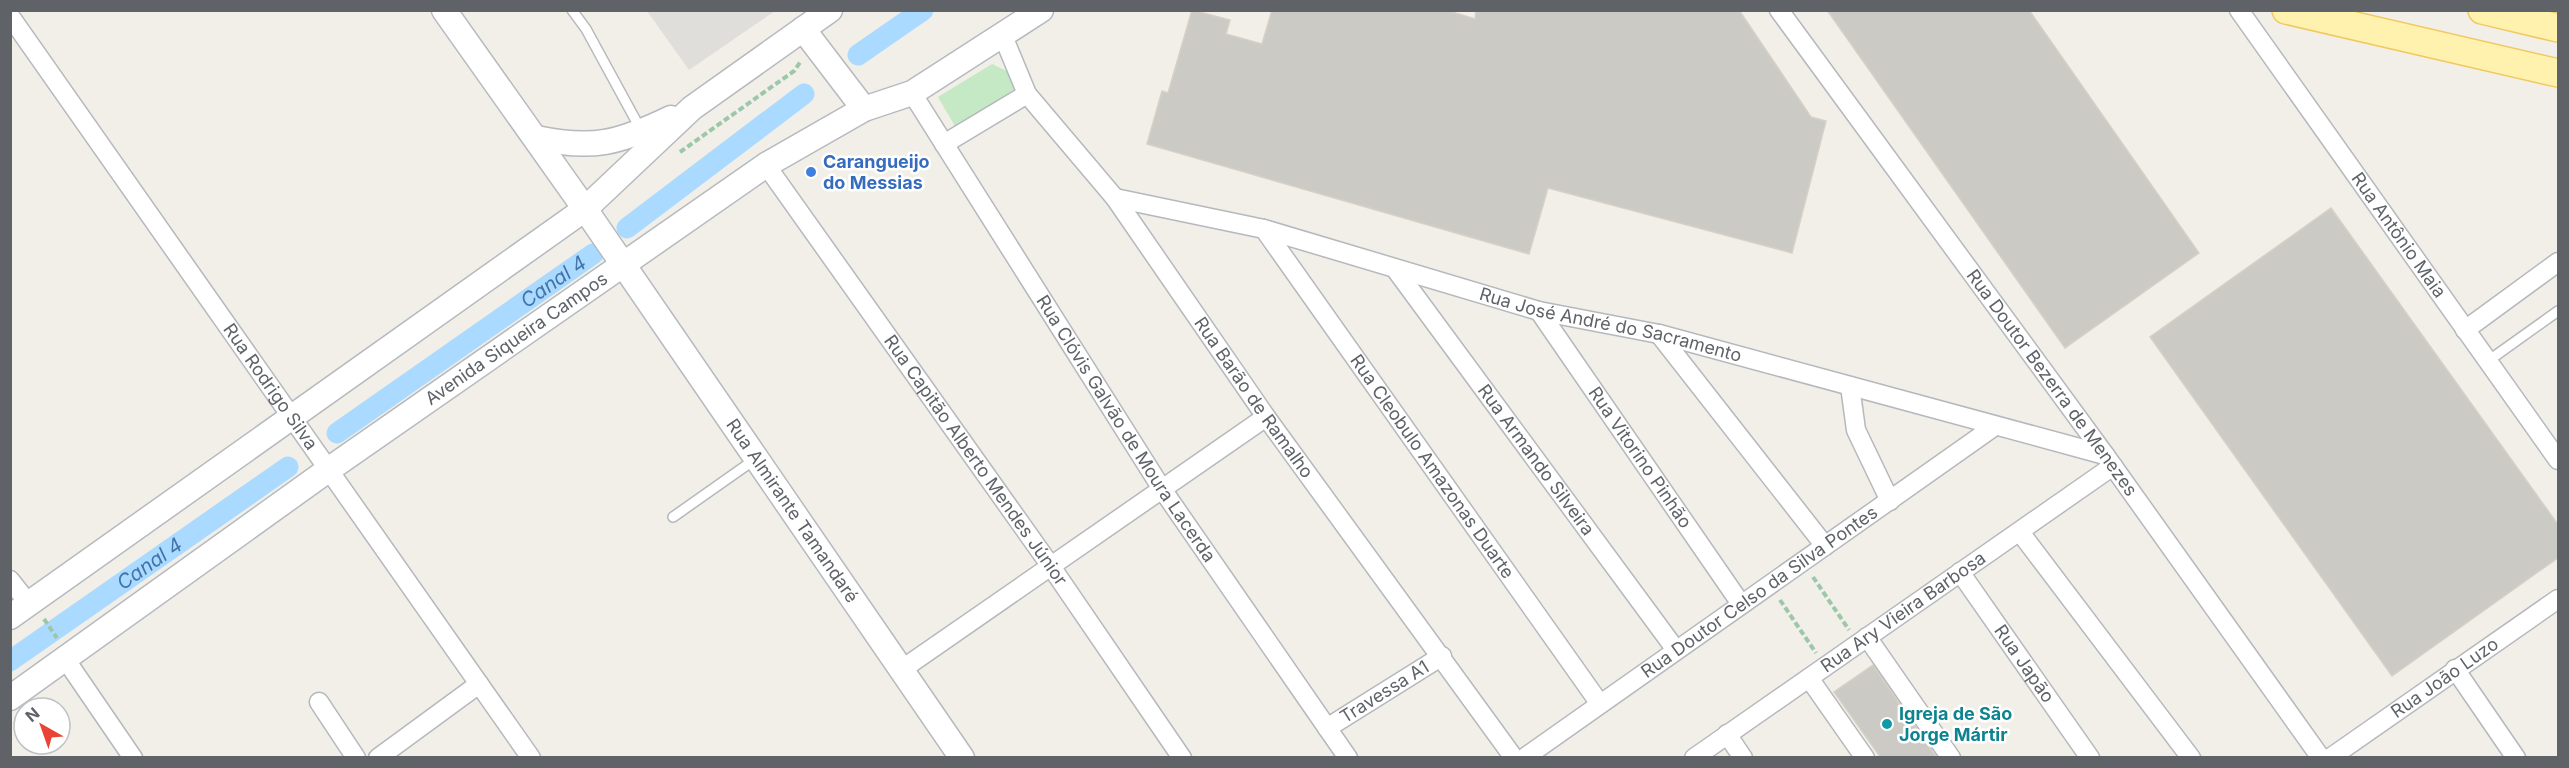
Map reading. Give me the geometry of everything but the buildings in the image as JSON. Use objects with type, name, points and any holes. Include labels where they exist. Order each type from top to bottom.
[{"type":"main road","points":[[444,10],[587,212]]},
{"type":"main road","points":[[536,138],[567,145],[605,144],[642,132],[692,108],[809,37],[830,10]]},
{"type":"main road","name":"Avenida Siqueira Campos","points":[[10,698],[66,660],[326,466],[620,261],[859,103],[912,93],[1041,10]]},
{"type":"main road","points":[[2286,10],[2559,73]]},
{"type":"main road","points":[[2482,10],[2559,28]]},
{"type":"main road","points":[[809,37],[859,103]]},
{"type":"main road","points":[[26,611],[587,212],[692,108]]},
{"type":"main road","name":"Rua Almirante Tamandaré","points":[[587,212],[962,758]]},
{"type":"street","name":"Rua Doutor Bezerra de Menezes","points":[[1779,10],[2109,460],[2321,758]]},
{"type":"street","name":"Rua Antônio Maia","points":[[2239,10],[2559,460]]},
{"type":"street","name":"Rua Rodrigo Silva","points":[[10,15],[531,758]]},
{"type":"street","name":"Rua Barão de Ramalho","points":[[1003,36],[1027,94],[1115,198],[1266,417],[1514,758]]},
{"type":"street","name":"Rua Clóvis Galvão de Moura Lacerda","points":[[912,93],[1162,489],[1348,758]]},
{"type":"street","points":[[944,144],[1027,94]]},
{"type":"street","name":"Rua Capitão Alberto Mendes Júnior","points":[[766,165],[1050,565],[1182,758]]},
{"type":"street","name":"Rua José André do Sacramento","points":[[1115,198],[1264,229],[1539,311],[1659,334],[1995,426],[2109,460]]},
{"type":"street","name":"Rua Cleobulo Amazonas Duarte","points":[[1264,229],[1600,704]]},
{"type":"street","points":[[2465,330],[2559,262]]},
{"type":"street","name":"Rua Armando Silveira","points":[[1396,270],[1676,650]]},
{"type":"street","name":"Rua Vitorino Pinhão","points":[[1539,311],[1741,604]]},
{"type":"street","points":[[1659,334],[1825,546]]},
{"type":"street","points":[[1850,386],[1856,430],[1890,501]]},
{"type":"street","points":[[901,670],[1266,417]]},
{"type":"street","name":"Rua Doutor Celso da Silva Pontes","points":[[1524,758],[1995,426]]},
{"type":"street","name":"Rua Ary Vieira Barbosa","points":[[1694,758],[2020,532],[2109,460]]},
{"type":"street","points":[[2020,532],[2191,758]]},
{"type":"street","name":"Rua Japão","points":[[1960,572],[2090,758]]},
{"type":"street","points":[[10,580],[26,611]]},
{"type":"street","name":"Rua João Luzo","points":[[2330,758],[2455,669],[2559,599]]},
{"type":"street","points":[[1862,640],[1951,758]]},
{"type":"street","name":"Travessa A1","points":[[1327,728],[1442,656]]},
{"type":"street","points":[[66,660],[133,758]]},
{"type":"street","points":[[2455,669],[2516,758]]},
{"type":"street","points":[[1809,678],[1865,758]]},
{"type":"street","points":[[378,758],[479,684]]},
{"type":"street","points":[[319,702],[356,758]]},
{"type":"street","points":[[1727,734],[1743,758]]},
{"type":"lane","points":[[572,10],[586,29],[642,132]]},
{"type":"lane","points":[[2487,361],[2559,311]]},
{"type":"lane","points":[[673,517],[756,459]]},
{"type":"path","points":[[673,157],[794,71]]},
{"type":"path","points":[[1802,562],[1862,640]]},
{"type":"path","points":[[1769,585],[1825,666]]},
{"type":"path","points":[[26,611],[56,636]]},
{"type":"shaded area","points":[[647,11],[775,11],[689,70]]},
{"type":"green space","points":[[992,64],[1011,73],[1016,88],[956,128],[938,97]]},
{"type":"waterway","name":"Canal 4","points":[[858,55],[923,10]]},
{"type":"waterway","name":"Canal 4","points":[[627,228],[804,94]]},
{"type":"waterway","name":"Canal 4","points":[[337,433],[593,254]]},
{"type":"waterway","name":"Canal 4","points":[[10,661],[288,467]]},
{"type":"place","name":"Carangueijo do Messias","points":[[811,172]]},
{"type":"place","name":"Igreja de São Jorge Mártir","points":[[1887,724]]}]
